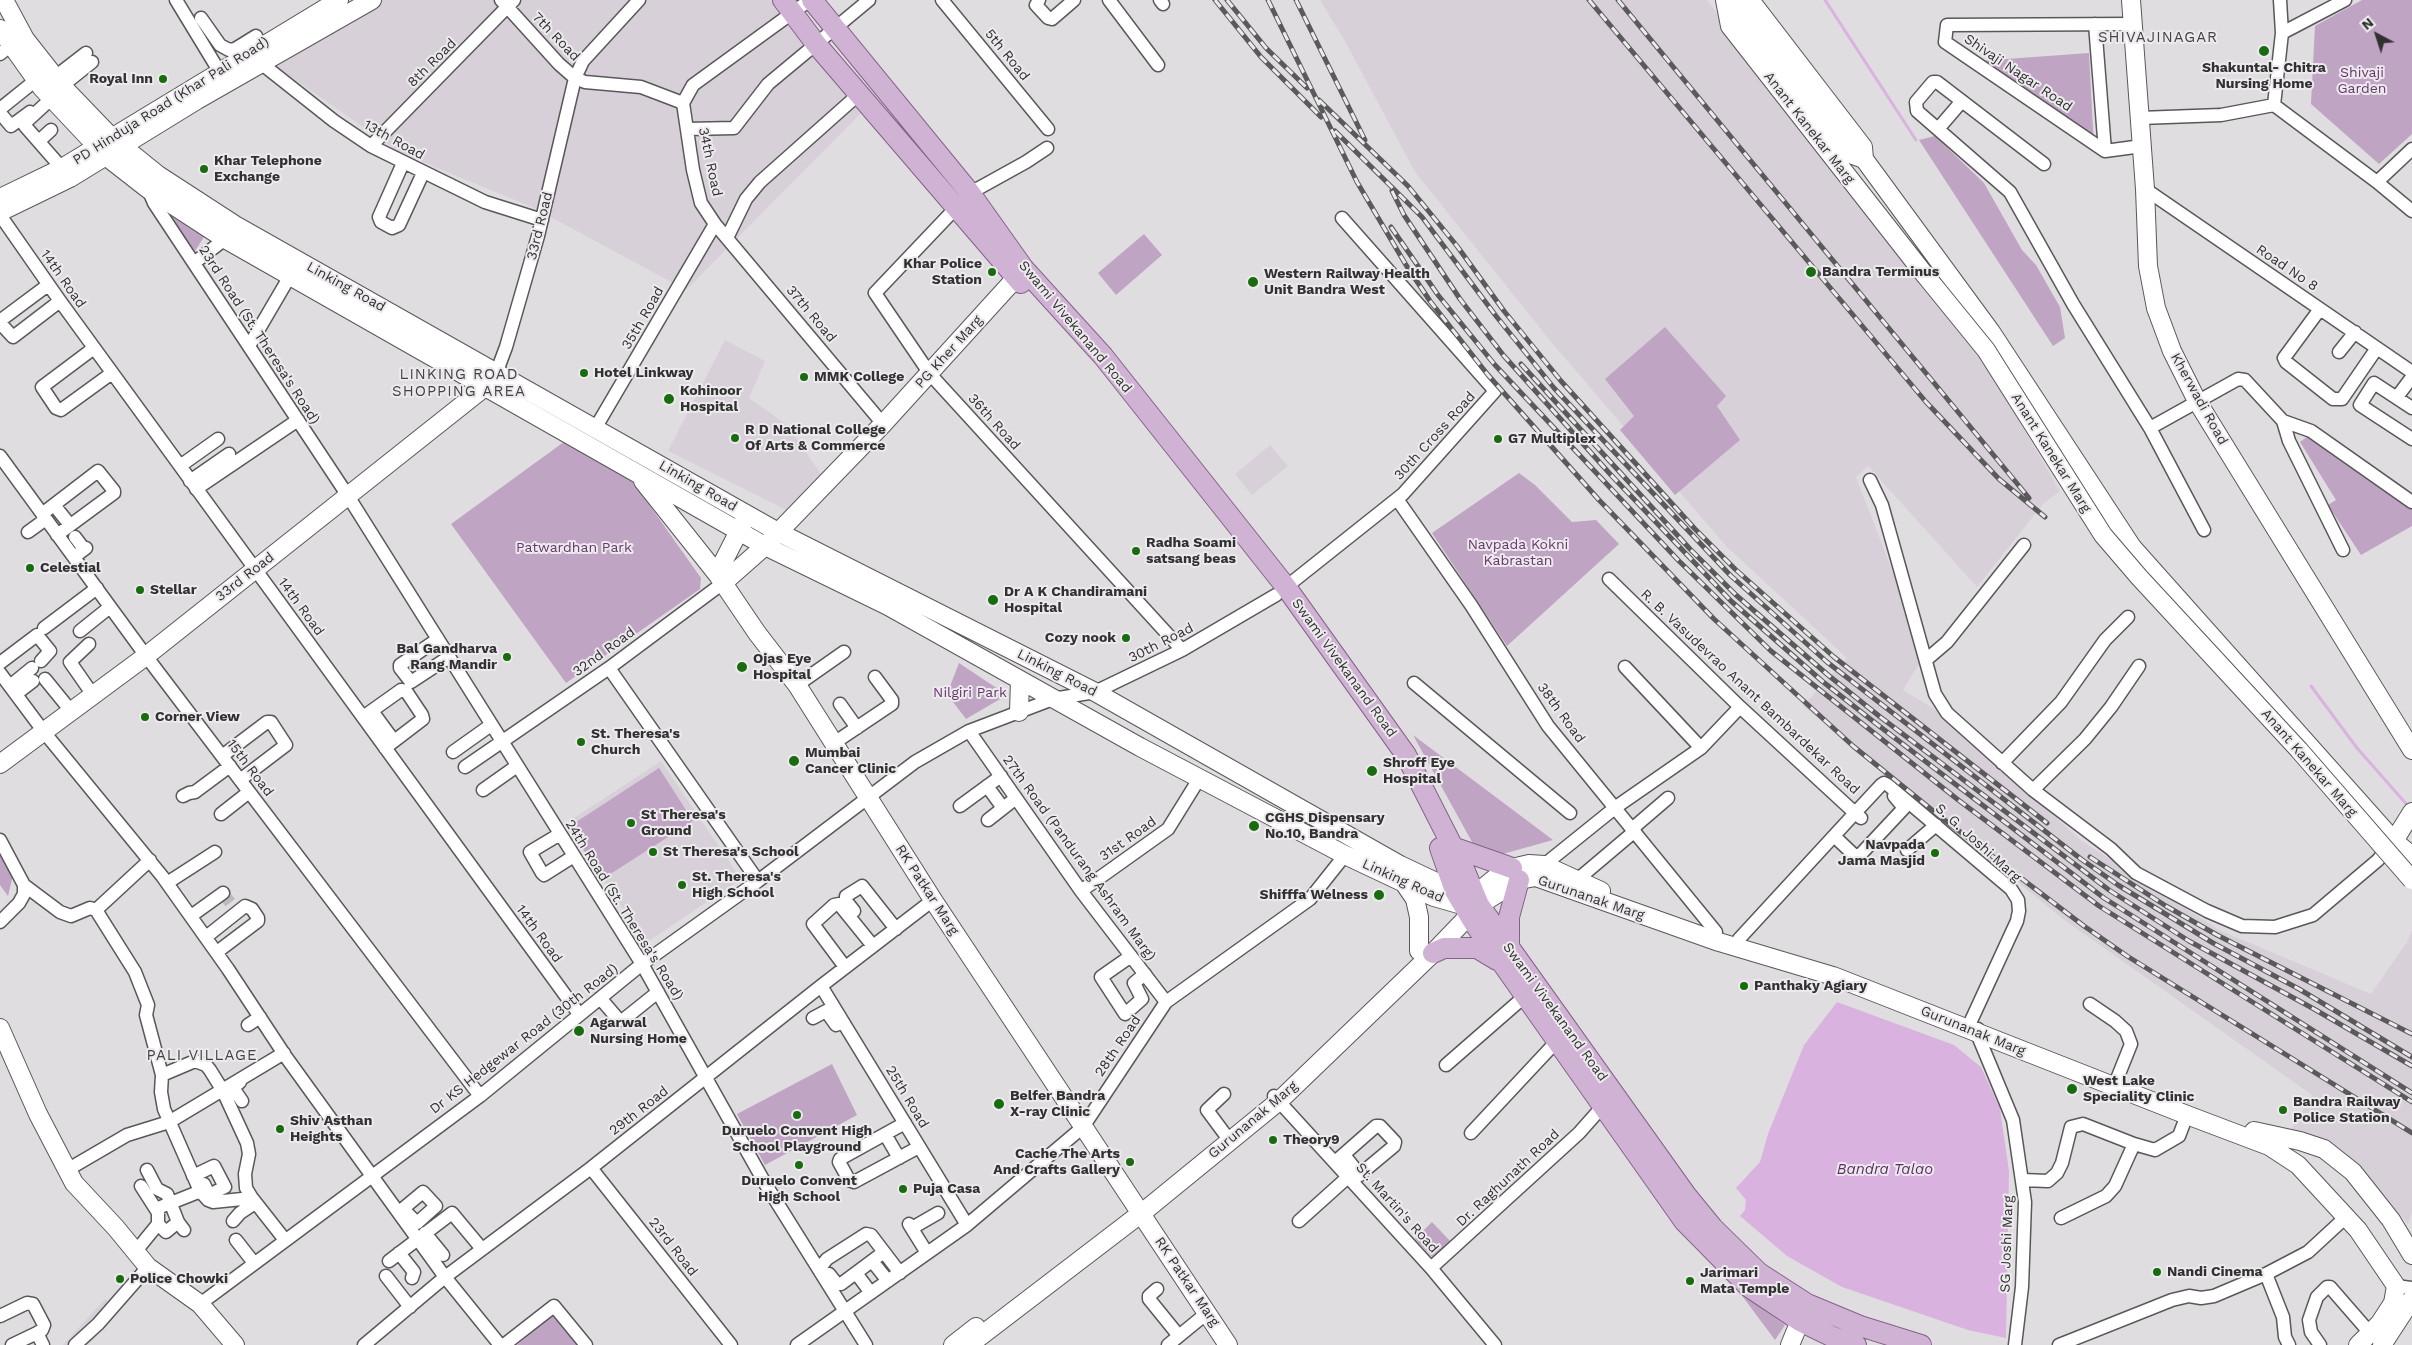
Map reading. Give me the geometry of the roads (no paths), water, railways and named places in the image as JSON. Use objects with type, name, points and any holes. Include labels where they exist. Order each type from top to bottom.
[{"type":"main road","name":"Linking Road","points":[[4,0],[54,90],[148,189],[225,239],[765,546],[888,606],[1198,779],[1345,855],[1404,883],[1434,896],[1468,902]]},
{"type":"main road","name":"PD Hinduja Road (Khar Pali Road)","points":[[0,213],[109,147],[257,45],[340,4],[372,0]]},
{"type":"main road","name":"Swami Vivekanand Road","points":[[811,0],[970,193],[1020,273]]},
{"type":"main road","name":"Anant Kanekar Marg","points":[[1725,0],[1730,26],[1986,350],[2103,535],[2139,577],[2299,750],[2412,880]]},
{"type":"main road","points":[[1731,0],[1853,154],[1864,159]]},
{"type":"main road","name":"Anant Kanekar Marg","points":[[1750,0],[1862,147],[1864,159],[1991,332],[2132,547],[2394,840],[2412,856]]},
{"type":"main road","name":"Kherwadi Road","points":[[2130,0],[2145,189],[2148,266],[2156,308],[2172,351],[2198,401],[2412,750]]},
{"type":"main road","name":"Swami Vivekanand Road","points":[[788,7],[816,44],[955,206],[1020,273],[1281,591],[1384,730],[1406,755],[1452,847],[1468,902]]},
{"type":"main road","name":"Linking Road","points":[[3,42],[36,80],[54,90]]},
{"type":"main road","name":"Linking Road","points":[[109,147],[158,175],[235,225],[497,371],[778,532],[1095,692],[1468,902]]},
{"type":"main road","name":"PD Hinduja Road (Khar Pali Road)","points":[[0,198],[66,173]]},
{"type":"main road","points":[[225,239],[235,225]]},
{"type":"main road","name":"PG Kher Marg","points":[[720,578],[765,546],[930,374],[1020,273]]},
{"type":"main road","name":"33rd Road","points":[[0,764],[146,656],[486,387]]},
{"type":"main road","name":"RK Patkar Marg","points":[[636,472],[720,578],[757,633],[797,685],[866,798],[1228,1345]]},
{"type":"main road","points":[[720,578],[747,514]]},
{"type":"main road","points":[[1019,712],[1020,680]]},
{"type":"main road","name":"Swami Vivekanand Road","points":[[1384,730],[1417,789],[1468,902],[1506,956],[1686,1195],[1714,1228],[1759,1273],[1804,1313],[1832,1337],[1856,1345]]},
{"type":"main road","points":[[2394,840],[2412,812]]},
{"type":"main road","points":[[1404,883],[1415,899],[1426,952],[1444,948],[1477,948],[1506,956],[1515,874],[1452,847]]},
{"type":"main road","name":"Gurunanak Marg","points":[[969,1345],[1276,1098],[1426,952],[1468,902],[1529,864],[1544,865],[1642,907],[1739,939],[1975,1027],[2187,1116],[2269,1146],[2298,1165],[2358,1230],[2404,1287]]},
{"type":"main road","name":"Gurunanak Marg","points":[[1515,874],[1536,877],[1719,942],[1863,985]]},
{"type":"main road","name":"Swami Vivekanand Road","points":[[1506,956],[1524,997],[1684,1221],[1749,1287],[1804,1313],[1860,1326],[1921,1345]]},
{"type":"main road","points":[[1975,1027],[2250,1130],[2300,1141],[2324,1150],[2353,1172],[2391,1220],[2412,1255]]},
{"type":"main road","points":[[0,1028],[38,1114],[74,1183],[148,1266],[200,1304],[235,1345]]},
{"type":"main road","name":"Gurunanak Marg","points":[[953,1345],[1138,1209]]},
{"type":"main road","points":[[2374,1341],[2380,1323],[2404,1287]]},
{"type":"main road","points":[[2374,1341],[2412,1299]]},
{"type":"main road","points":[[1790,1345],[1804,1313]]},
{"type":"street","points":[[176,0],[200,19],[227,64]]},
{"type":"street","name":"33rd Road","points":[[497,371],[506,347],[542,220],[575,78],[583,61],[639,0]]},
{"type":"street","points":[[683,103],[693,85],[788,7],[811,0]]},
{"type":"street","points":[[687,129],[734,128],[768,84],[869,0]]},
{"type":"street","name":"5th Road","points":[[942,0],[1048,129]]},
{"type":"street","points":[[1039,0],[1036,5],[1048,18],[1052,19],[1074,0]]},
{"type":"street","points":[[1109,0],[1158,65]]},
{"type":"street","points":[[2274,105],[2282,33],[2280,0]]},
{"type":"street","points":[[2282,33],[2345,0]]},
{"type":"street","name":"7th Road","points":[[508,2],[559,64],[575,78],[585,82],[642,87],[683,103]]},
{"type":"street","name":"8th Road","points":[[371,146],[508,2]]},
{"type":"street","points":[[200,19],[227,64]]},
{"type":"street","points":[[2095,24],[2105,151],[2142,146]]},
{"type":"street","name":"Shivaji Nagar Road","points":[[2105,151],[1945,42],[1947,25],[2132,24]]},
{"type":"street","name":"13th Road","points":[[257,45],[334,121],[371,146],[485,202],[542,220]]},
{"type":"street","points":[[0,113],[12,126],[89,58]]},
{"type":"street","points":[[0,109],[36,80]]},
{"type":"street","points":[[2044,164],[1937,82],[1933,82],[1915,105],[1916,111],[2010,192],[2073,304],[2150,428],[2204,530]]},
{"type":"street","points":[[54,90],[25,126],[66,173]]},
{"type":"street","points":[[727,238],[746,199],[760,182],[859,94]]},
{"type":"street","points":[[1938,129],[1962,101]]},
{"type":"street","name":"34th Road","points":[[683,103],[693,170],[702,203],[715,224]]},
{"type":"street","points":[[2140,118],[2221,115],[2274,105],[2378,182],[2412,211]]},
{"type":"street","points":[[39,142],[51,130]]},
{"type":"street","points":[[955,206],[970,193],[1047,148]]},
{"type":"street","points":[[2378,182],[2412,149]]},
{"type":"street","points":[[403,163],[379,217],[381,222],[392,228],[399,225],[423,173]]},
{"type":"street","name":"23rd Road (St. Theresa's Road)","points":[[148,189],[154,203],[348,496]]},
{"type":"street","name":"Road No 8","points":[[2145,189],[2412,372]]},
{"type":"street","name":"36th Road","points":[[955,206],[875,293],[930,374],[1182,650]]},
{"type":"street","name":"14th Road","points":[[0,213],[51,294],[100,362],[180,466],[255,569],[367,714],[579,1014]]},
{"type":"street","name":"30th Cross Road","points":[[1281,591],[1397,499],[1495,391],[1342,218]]},
{"type":"street","name":"37th Road","points":[[715,224],[883,424]]},
{"type":"street","name":"35th Road","points":[[596,427],[715,224]]},
{"type":"street","points":[[194,263],[225,239]]},
{"type":"street","points":[[249,346],[290,276]]},
{"type":"street","points":[[2320,309],[2284,358],[2286,362],[2333,399],[2342,398],[2378,348]]},
{"type":"street","points":[[2339,352],[2355,332]]},
{"type":"street","points":[[100,362],[61,410],[58,410],[42,387],[100,362]]},
{"type":"street","points":[[2397,397],[2412,377]]},
{"type":"street","points":[[2150,428],[2238,379],[2245,380],[2283,421],[2289,441],[2343,550]]},
{"type":"street","points":[[2412,408],[2374,383],[2360,405],[2412,438]]},
{"type":"street","points":[[193,485],[298,420]]},
{"type":"street","points":[[2283,421],[2311,431],[2412,502]]},
{"type":"street","points":[[180,466],[218,439]]},
{"type":"street","points":[[193,485],[229,454]]},
{"type":"street","name":"15th Road","points":[[0,456],[58,535],[72,536],[81,551],[97,588],[110,607],[480,1096]]},
{"type":"street","points":[[28,532],[54,505],[98,471],[114,491],[72,536],[54,505]]},
{"type":"street","points":[[1870,480],[1882,505],[1935,694],[1946,714],[2032,790],[2111,850],[2136,873],[2207,911],[2242,926],[2275,926],[2313,915],[2378,860],[2394,840]]},
{"type":"street","name":"24th Road (St. Theresa's Road)","points":[[348,496],[434,642],[491,725],[513,769],[564,847],[638,970],[656,993],[706,1077],[766,1185],[821,1267],[866,1345]]},
{"type":"street","name":"38th Road","points":[[1397,499],[1471,605],[1548,726],[1716,932]]},
{"type":"street","points":[[1926,660],[1948,642],[2024,545]]},
{"type":"street","name":"32nd Road","points":[[467,767],[609,668],[720,578]]},
{"type":"street","name":"R. B. Vasudevrao Anant Bambardekar Road","points":[[1609,579],[1740,707],[1858,815],[1838,839],[1739,939]]},
{"type":"street","points":[[44,628],[97,588]]},
{"type":"street","name":"30th Road","points":[[969,731],[1053,699],[1095,692],[1182,650],[1281,591]]},
{"type":"street","points":[[80,631],[110,607]]},
{"type":"street","points":[[2002,763],[2061,702],[2104,640],[2128,617]]},
{"type":"street","points":[[13,690],[38,672],[50,651],[37,634],[2,667],[13,690],[44,732],[150,860],[220,950],[283,1052],[421,1236],[445,1277],[500,1345]]},
{"type":"street","points":[[434,642],[399,667],[411,682],[446,659]]},
{"type":"street","points":[[89,644],[70,662],[93,695]]},
{"type":"street","points":[[797,685],[844,652]]},
{"type":"street","points":[[2032,790],[2085,739],[2111,707],[2139,666]]},
{"type":"street","points":[[1625,667],[1701,748]]},
{"type":"street","points":[[609,668],[758,881]]},
{"type":"street","points":[[38,672],[71,711]]},
{"type":"street","points":[[834,743],[892,704],[892,700],[875,677]]},
{"type":"street","points":[[1414,683],[1570,813]]},
{"type":"street","points":[[367,714],[401,690],[406,691],[423,717],[389,744]]},
{"type":"street","points":[[840,704],[857,728]]},
{"type":"street","points":[[1544,865],[1618,810],[1662,781],[1701,748],[1740,707]]},
{"type":"street","points":[[184,796],[195,792],[268,721],[276,729],[286,745],[240,780]]},
{"type":"street","points":[[453,752],[491,725]]},
{"type":"street","name":"Dr KS Hedgewar Road (30th Road)","points":[[200,1304],[480,1096],[579,1014],[602,999],[866,798],[916,762],[969,731]]},
{"type":"street","name":"27th Road (Pandurang Ashram Marg)","points":[[969,731],[1081,891],[1166,1002]]},
{"type":"street","points":[[483,790],[513,769]]},
{"type":"street","points":[[960,806],[1001,776]]},
{"type":"street","name":"31st Road","points":[[1081,891],[1168,829],[1198,779]]},
{"type":"street","points":[[987,786],[1003,808]]},
{"type":"street","points":[[1838,839],[1854,856],[1860,855],[1904,808],[1901,802],[1881,789],[1858,815]]},
{"type":"street","name":"S. G. Joshi Marg","points":[[1881,789],[1936,825],[2011,889],[2018,900],[2019,911],[2017,921],[1975,1027]]},
{"type":"street","points":[[221,814],[249,792]]},
{"type":"street","points":[[988,820],[1016,798]]},
{"type":"street","points":[[1577,880],[1668,798]]},
{"type":"street","points":[[1907,850],[1936,825]]},
{"type":"street","points":[[0,840],[24,885],[60,912],[71,916],[90,908],[96,910],[136,972],[148,1005],[146,1015],[162,1075],[162,1092],[169,1122],[203,1190],[213,1202],[254,1200]]},
{"type":"street","points":[[167,883],[215,852]]},
{"type":"street","name":"28th Road","points":[[797,1345],[967,1225],[1083,1127],[1166,1002],[1310,899],[1345,855]]},
{"type":"street","points":[[96,910],[150,860]]},
{"type":"street","points":[[0,922],[19,903],[24,894],[24,885]]},
{"type":"street","points":[[876,944],[845,898],[858,886],[863,887],[896,929]]},
{"type":"street","points":[[193,915],[223,893]]},
{"type":"street","name":"29th Road","points":[[364,1345],[445,1277],[591,1168],[845,967],[933,900]]},
{"type":"street","points":[[845,967],[813,924],[834,905],[839,904],[876,944]]},
{"type":"street","points":[[208,934],[245,906],[252,909],[258,921],[220,950]]},
{"type":"street","points":[[208,934],[235,909]]},
{"type":"street","points":[[1131,956],[1101,977],[1125,1014],[1142,998],[1134,983],[1145,974]]},
{"type":"street","name":"25th Road","points":[[821,986],[844,1034],[905,1123],[921,1155],[967,1225]]},
{"type":"street","points":[[602,999],[618,1019],[623,1020],[656,993]]},
{"type":"street","points":[[1446,1065],[1524,997]]},
{"type":"street","points":[[804,1000],[814,1017],[828,1011],[844,1034]]},
{"type":"street","points":[[2090,1004],[2115,1020],[2126,1031],[2131,1044],[2117,1079]]},
{"type":"street","points":[[248,1025],[260,1017]]},
{"type":"street","name":"SG Joshi Marg","points":[[1975,1027],[2013,1120],[2025,1202],[2022,1287],[2015,1345]]},
{"type":"street","points":[[259,1040],[270,1032]]},
{"type":"street","points":[[1471,1133],[1556,1042]]},
{"type":"street","points":[[242,1101],[233,1087],[263,1068],[269,1072],[283,1052]]},
{"type":"street","points":[[67,1170],[127,1135],[169,1122],[223,1091],[283,1052]]},
{"type":"street","points":[[162,1075],[195,1061],[200,1062],[210,1070],[223,1091],[247,1143],[249,1154],[246,1188],[283,1242]]},
{"type":"street","points":[[1224,1094],[1207,1110],[1228,1137]]},
{"type":"street","name":"St. Martin's Road","points":[[1276,1098],[1339,1159],[1495,1345]]},
{"type":"street","name":"Dr. Raghunath Road","points":[[1431,1268],[1579,1133],[1602,1108]]},
{"type":"street","points":[[2022,1180],[2048,1181],[2057,1173],[2062,1163],[2071,1127],[2083,1124],[2155,1150],[2179,1136],[2187,1116]]},
{"type":"street","points":[[905,1123],[840,1159],[840,1162],[849,1180],[854,1182],[899,1158],[921,1155]]},
{"type":"street","points":[[1299,1222],[1394,1146],[1395,1142],[1380,1126],[1376,1126],[1339,1159]]},
{"type":"street","points":[[885,1134],[899,1158]]},
{"type":"street","points":[[892,1145],[912,1134]]},
{"type":"street","points":[[2061,1218],[2106,1196],[2115,1186],[2134,1144]]},
{"type":"street","points":[[196,1174],[215,1166],[225,1187],[210,1195],[203,1190]]},
{"type":"street","name":"23rd Road","points":[[591,1168],[731,1345]]},
{"type":"street","points":[[141,1186],[157,1210],[158,1224],[166,1232],[181,1226],[171,1201],[165,1192],[157,1189],[147,1170]]},
{"type":"street","points":[[157,1210],[171,1201],[203,1190]]},
{"type":"street","points":[[233,1221],[254,1200]]},
{"type":"street","points":[[389,1261],[452,1213],[482,1249]]},
{"type":"street","points":[[927,1253],[910,1226],[938,1213]]},
{"type":"street","points":[[258,1216],[283,1242]]},
{"type":"street","points":[[2059,1345],[2172,1300],[2189,1296],[2201,1298],[2214,1296],[2266,1274],[2308,1252],[2346,1217]]},
{"type":"street","points":[[136,1251],[158,1224]]},
{"type":"street","points":[[876,1258],[841,1284],[837,1284],[821,1267],[827,1259],[866,1234],[871,1235],[876,1258],[891,1279]]},
{"type":"street","points":[[421,1236],[443,1256]]},
{"type":"street","points":[[236,1240],[254,1263]]},
{"type":"street","points":[[400,1253],[414,1272],[411,1277],[425,1294]]},
{"type":"street","points":[[876,1258],[891,1279]]},
{"type":"street","points":[[75,1345],[98,1324],[148,1266]]},
{"type":"street","points":[[2266,1274],[2283,1317],[2285,1337],[2289,1345]]},
{"type":"street","points":[[853,1275],[868,1295]]},
{"type":"street","points":[[386,1276],[410,1306]]},
{"type":"street","points":[[2320,1345],[2311,1332],[2309,1320],[2317,1298],[2327,1287],[2330,1287],[2374,1341]]},
{"type":"street","points":[[1157,1289],[1150,1294],[1149,1299],[1178,1336]]},
{"type":"street","points":[[0,1316],[31,1303],[44,1325],[42,1330],[12,1345]]},
{"type":"street","points":[[504,1345],[554,1306],[586,1345]]},
{"type":"street","points":[[1168,1345],[1207,1313]]},
{"type":"street","points":[[37,1333],[43,1345]]},
{"type":"water","name":"Bandra Talao","points":[[1837,1002],[1954,1045],[1981,1067],[2000,1109],[2009,1171],[2006,1338],[1968,1330],[1842,1287],[1787,1256],[1740,1216],[1745,1210],[1746,1200],[1736,1188],[1760,1162],[1768,1134],[1804,1045]]},
{"type":"waterway","points":[[1825,0],[1916,140]]},
{"type":"waterway","points":[[2311,686],[2357,748],[2409,807]]},
{"type":"tunnel","points":[[223,893],[235,909]]},
{"type":"railway","points":[[1215,0],[1261,57],[1321,117]]},
{"type":"railway","points":[[1227,0],[1266,48],[1307,88]]},
{"type":"railway","points":[[1268,0],[1357,182],[1406,265],[1430,301],[1488,375],[1599,500],[1714,619],[1853,746],[1942,818],[2084,926],[2127,956],[2412,1133]]},
{"type":"railway","points":[[1296,0],[1365,140]]},
{"type":"railway","points":[[1589,0],[1926,402],[1999,479],[2045,517]]},
{"type":"railway","points":[[1618,0],[2029,498]]},
{"type":"railway","points":[[1319,100],[1408,186],[1457,246],[1504,311],[1561,381],[1695,529],[1735,569],[1834,657],[2047,823]]},
{"type":"railway","points":[[1335,131],[1422,217],[1496,316],[1554,388],[1730,575],[1827,662],[2081,859],[2118,885],[2213,943],[2299,989],[2412,1057]]},
{"type":"railway","points":[[1392,191],[1404,215],[1460,299],[1504,356],[1611,475],[1731,601],[1822,681],[2104,898],[2412,1093]]},
{"type":"railway","points":[[1391,227],[1438,295],[1495,365],[1678,560],[1771,651],[1957,799],[2099,906],[2412,1102]]},
{"type":"railway","points":[[1521,364],[1690,549],[1736,595],[1828,675],[1879,716],[2109,890],[2189,941],[2314,1009],[2412,1066]]},
{"type":"railway","points":[[2090,857],[2166,906],[2217,935],[2412,1034]]},
{"type":"place","name":"Shakuntal- Chitra Nursing Home","points":[[2264,51]]},
{"type":"place","name":"Royal Inn","points":[[163,79]]},
{"type":"place","name":"Khar Telephone Exchange","points":[[204,169]]},
{"type":"place","name":"Khar Police Station","points":[[992,272]]},
{"type":"place","name":"Bandra Terminus","points":[[1811,272]]},
{"type":"place","name":"Western Railway Health Unit Bandra West","points":[[1253,282]]},
{"type":"place","name":"Hotel Linkway","points":[[584,373]]},
{"type":"place","name":"MMK College","points":[[804,377]]},
{"type":"place","name":"Kohinoor Hospital","points":[[669,399]]},
{"type":"place","name":"R D National College Of Arts & Commerce","points":[[735,438]]},
{"type":"place","name":"G7 Multiplex","points":[[1498,439]]},
{"type":"place","name":"Radha Soami satsang beas","points":[[1136,551]]},
{"type":"place","name":"Celestial","points":[[30,568]]},
{"type":"place","name":"Stellar","points":[[140,590]]},
{"type":"place","name":"Dr A K Chandiramani Hospital","points":[[993,600]]},
{"type":"place","name":"Cozy nook","points":[[1126,638]]},
{"type":"place","name":"Bal Gandharva Rang Mandir","points":[[507,657]]},
{"type":"place","name":"Ojas Eye Hospital","points":[[742,667]]},
{"type":"place","name":"Corner View","points":[[145,717]]},
{"type":"place","name":"St. Theresa's Church","points":[[581,742]]},
{"type":"place","name":"Mumbai Cancer Clinic","points":[[794,761]]},
{"type":"place","name":"Shroff Eye Hospital","points":[[1372,771]]},
{"type":"place","name":"St Theresa's Ground","points":[[631,823]]},
{"type":"place","name":"CGHS Dispensary No.10, Bandra","points":[[1254,826]]},
{"type":"place","name":"St Theresa's School","points":[[653,852]]},
{"type":"place","name":"Navpada Jama Masjid","points":[[1935,853]]},
{"type":"place","name":"St. Theresa's High School","points":[[682,885]]},
{"type":"place","name":"Shifffa Welness","points":[[1379,895]]},
{"type":"place","name":"Panthaky Agiary","points":[[1744,986]]},
{"type":"place","name":"Agarwal Nursing Home","points":[[579,1031]]},
{"type":"place","name":"West Lake Speciality Clinic","points":[[2072,1089]]},
{"type":"place","name":"Belfer Bandra X-ray Clinic","points":[[999,1104]]},
{"type":"place","name":"Bandra Railway Police Station","points":[[2283,1110]]},
{"type":"place","name":"Duruelo Convent High School Playground","points":[[797,1115]]},
{"type":"place","name":"Shiv Asthan Heights","points":[[280,1129]]},
{"type":"place","name":"Theory9","points":[[1273,1140]]},
{"type":"place","name":"Cache The Arts And Crafts Gallery","points":[[1130,1162]]},
{"type":"place","name":"Duruelo Convent High School","points":[[799,1165]]},
{"type":"place","name":"Puja Casa","points":[[903,1189]]},
{"type":"place","name":"Nandi Cinema","points":[[2157,1272]]},
{"type":"place","name":"Police Chowki","points":[[120,1279]]},
{"type":"place","name":"Jarimari Mata Temple","points":[[1690,1281]]},
{"type":"district","name":"SHIVAJINAGAR","points":[[2158,38]]},
{"type":"district","name":"LINKING ROAD SHOPPING AREA","points":[[459,384]]},
{"type":"district","name":"PALI VILLAGE","points":[[202,1056]]},
{"type":"park label","name":"Shivaji Garden","points":[[2362,82]]},
{"type":"park label","name":"Patwardhan Park","points":[[574,548]]},
{"type":"park label","name":"Navpada Kokni Kabrastan","points":[[1518,554]]},
{"type":"park label","name":"Nilgiri Park","points":[[970,693]]}]
